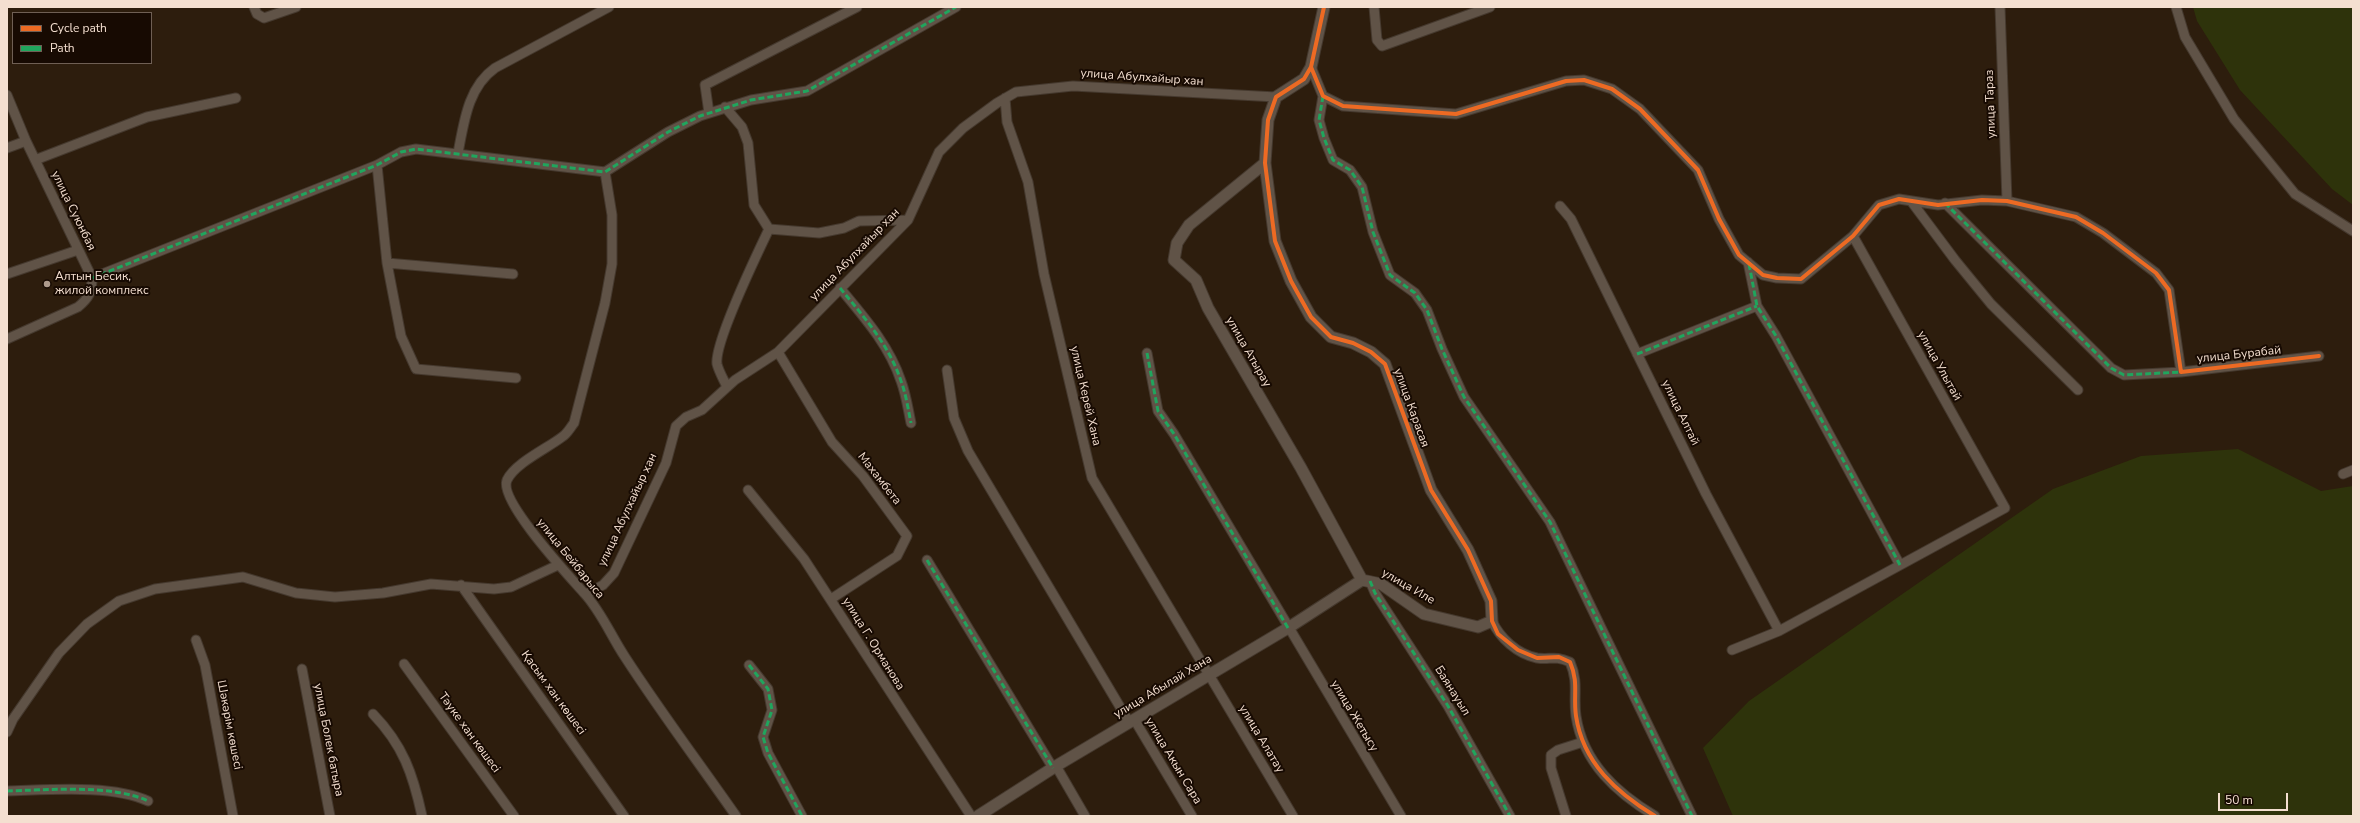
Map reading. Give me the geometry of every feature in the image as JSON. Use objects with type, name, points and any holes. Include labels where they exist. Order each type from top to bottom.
[{"type":"street","points":[[254,7],[257,14],[264,18],[296,7]]},
{"type":"street","points":[[458,153],[466,113],[484,76],[495,68],[609,7]]},
{"type":"street","points":[[709,113],[705,85],[858,7]]},
{"type":"street","points":[[7,340],[78,307],[88,299],[92,288],[92,278],[377,165],[401,152],[416,149],[458,153],[605,172],[668,132],[709,113],[750,100],[807,91],[956,7]]},
{"type":"street","points":[[1276,97],[1304,79],[1311,67],[1324,7]]},
{"type":"street","points":[[1374,7],[1377,40],[1382,46],[1490,7]]},
{"type":"street","name":"улица Тараз","points":[[2000,7],[2007,201]]},
{"type":"street","points":[[2176,7],[2185,37],[2234,119],[2295,194],[2353,231]]},
{"type":"street","points":[[1311,67],[1323,96],[1319,120],[1324,138],[1333,160],[1350,170],[1362,187],[1373,232],[1390,275],[1415,293],[1427,310],[1442,349],[1464,397],[1550,522],[1692,816]]},
{"type":"street","points":[[1323,96],[1343,106],[1456,114],[1566,81],[1584,80],[1612,89],[1640,109],[1698,170],[1719,219],[1740,255],[1748,262],[1757,306],[1776,336],[1900,565],[1779,631],[1732,650]]},
{"type":"street","name":"улица Абулхайыр хан","points":[[586,594],[603,585],[614,574],[666,463],[676,426],[686,417],[702,410],[727,387],[778,352],[908,220],[939,152],[963,128],[1005,98],[1022,91],[1073,86],[1276,97]]},
{"type":"street","name":"улица Суюнбая","points":[[7,95],[26,141],[92,278]]},
{"type":"street","name":"улица Карасая","points":[[1276,97],[1268,120],[1265,163],[1275,241],[1291,281],[1312,317],[1331,337],[1353,343],[1371,352],[1384,364],[1431,490],[1468,550],[1491,601],[1492,621]]},
{"type":"street","points":[[35,160],[147,117],[236,98]]},
{"type":"street","name":"улица Керей Хана","points":[[1005,98],[1007,122],[1028,182],[1044,274],[1092,478],[1208,675]]},
{"type":"street","points":[[725,108],[744,132],[750,157],[754,204],[769,229]]},
{"type":"street","points":[[7,148],[26,141]]},
{"type":"street","name":"улица Атырау","points":[[1265,163],[1189,225],[1177,243],[1174,260],[1196,280],[1208,308],[1366,580]]},
{"type":"street","points":[[377,165],[387,263],[401,336],[416,369],[516,378]]},
{"type":"street","name":"улица Бейбарыса","points":[[605,172],[612,215],[612,264],[605,304],[574,423],[564,436],[529,458],[507,480],[507,488],[529,529],[558,565],[586,594],[625,657],[736,816]]},
{"type":"street","name":"улица Бурабай","points":[[1748,262],[1763,275],[1777,278],[1801,279],[1853,236],[1879,205],[1899,199],[1938,204],[1982,200],[2007,201],[2076,217],[2103,233],[2156,273],[2169,290],[2181,372],[2319,356]]},
{"type":"street","points":[[1911,200],[1955,260],[1991,304],[2078,390]]},
{"type":"street","points":[[1945,203],[2111,368],[2124,375],[2181,372]]},
{"type":"street","name":"улица Алтай","points":[[1560,206],[1571,219],[1706,494],[1779,631]]},
{"type":"street","points":[[769,229],[819,233],[844,228],[859,221],[908,220]]},
{"type":"street","points":[[727,387],[717,364],[721,342],[750,269],[769,229]]},
{"type":"street","name":"улица Улытай","points":[[1853,236],[2005,508],[1900,565]]},
{"type":"street","points":[[7,274],[78,250]]},
{"type":"street","points":[[387,263],[513,274]]},
{"type":"street","points":[[840,288],[875,330],[890,354],[901,381],[911,423]]},
{"type":"street","points":[[1638,354],[1757,306]]},
{"type":"street","name":"Махамбета","points":[[778,352],[832,442],[863,476],[907,536],[897,556],[831,599]]},
{"type":"street","name":"улица Жетысу","points":[[1147,353],[1158,411],[1174,434],[1401,816]]},
{"type":"street","name":"улица Акын Сара","points":[[947,370],[954,418],[968,451],[1132,721],[1192,816]]},
{"type":"street","points":[[2343,474],[2353,470]]},
{"type":"street","name":"улица Г. Орманова","points":[[748,490],[804,559],[971,816]]},
{"type":"street","points":[[927,560],[1085,816]]},
{"type":"street","points":[[7,732],[13,719],[59,653],[87,624],[119,601],[155,589],[244,577],[296,592],[334,597],[383,593],[431,584],[461,585],[494,589],[511,587],[558,565]]},
{"type":"street","name":"улица Абылай Хана","points":[[978,816],[1054,767],[1366,580]]},
{"type":"street","name":"улица Иле","points":[[1366,580],[1381,584],[1424,614],[1478,627],[1492,621]]},
{"type":"street","name":"Баянауыл","points":[[1366,580],[1448,706],[1510,816]]},
{"type":"street","name":"Қасым хан көшесі","points":[[461,585],[624,816]]},
{"type":"street","points":[[1492,621],[1498,634],[1518,650],[1537,658],[1559,657],[1570,662],[1576,676],[1576,716],[1583,742],[1601,774],[1627,799],[1655,816]]},
{"type":"street","name":"Шәкәрім көшесі","points":[[196,640],[205,665],[233,816]]},
{"type":"street","name":"Тәуке хан көшесі","points":[[404,664],[514,816]]},
{"type":"street","points":[[749,665],[768,688],[772,710],[763,737],[768,753],[802,816]]},
{"type":"street","name":"улица Болек батыра","points":[[302,670],[330,816]]},
{"type":"street","name":"улица Алатау","points":[[1208,675],[1292,816]]},
{"type":"street","points":[[374,714],[391,732],[415,779],[422,816]]},
{"type":"street","points":[[1566,816],[1551,768],[1551,755],[1558,750],[1583,742]]},
{"type":"street","points":[[7,791],[79,790],[138,796],[148,801]]},
{"type":"green space","points":[[2193,7],[2353,7],[2353,205],[2332,189],[2240,90],[2197,21]]},
{"type":"green space","points":[[2238,449],[2321,491],[2353,486],[2353,816],[1733,816],[1703,748],[1749,701],[2053,489],[2141,456]]},
{"type":"marked path","points":[[92,278],[377,165],[401,152],[416,149],[605,172],[668,132],[700,116],[751,100],[807,91],[956,7]]},
{"type":"marked path","points":[[1323,96],[1319,120],[1324,138],[1333,160],[1350,170],[1362,187],[1373,232],[1390,275],[1415,293],[1427,310],[1442,349],[1464,397],[1550,522],[1692,816]]},
{"type":"marked path","points":[[1945,203],[2111,368],[2124,375],[2181,372]]},
{"type":"marked path","points":[[1749,264],[1757,306],[1776,336],[1900,565]]},
{"type":"marked path","points":[[840,288],[875,332],[890,355],[903,386],[911,423]]},
{"type":"marked path","points":[[1637,354],[1757,306]]},
{"type":"marked path","points":[[1147,353],[1158,411],[1174,434],[1288,628]]},
{"type":"marked path","points":[[927,560],[1053,768]]},
{"type":"marked path","points":[[1370,581],[1375,593],[1448,706],[1510,816]]},
{"type":"marked path","points":[[749,665],[768,689],[772,710],[763,737],[768,753],[802,816]]},
{"type":"marked path","points":[[7,791],[60,789],[98,790],[116,792],[148,801]]},
{"type":"cycle path","points":[[1324,7],[1311,67],[1304,79],[1276,97],[1268,120],[1265,163],[1275,241],[1291,281],[1311,317],[1331,337],[1353,343],[1371,352],[1385,364],[1431,490],[1468,550],[1491,601],[1492,621],[1498,634],[1518,650],[1537,658],[1559,657],[1570,662],[1573,669],[1575,683],[1576,716],[1580,733],[1586,748],[1594,762],[1615,787],[1655,816]]},
{"type":"cycle path","points":[[1311,67],[1323,96],[1343,106],[1456,114],[1566,81],[1584,80],[1612,89],[1640,109],[1698,170],[1719,219],[1739,255],[1763,275],[1777,278],[1801,279],[1853,236],[1879,205],[1899,199],[1938,205],[1982,200],[2007,201],[2076,217],[2103,233],[2156,273],[2169,290],[2181,372],[2319,356]]},
{"type":"place","name":"Алтын Бесик, жилой комплекс","points":[[47,284]]}]
